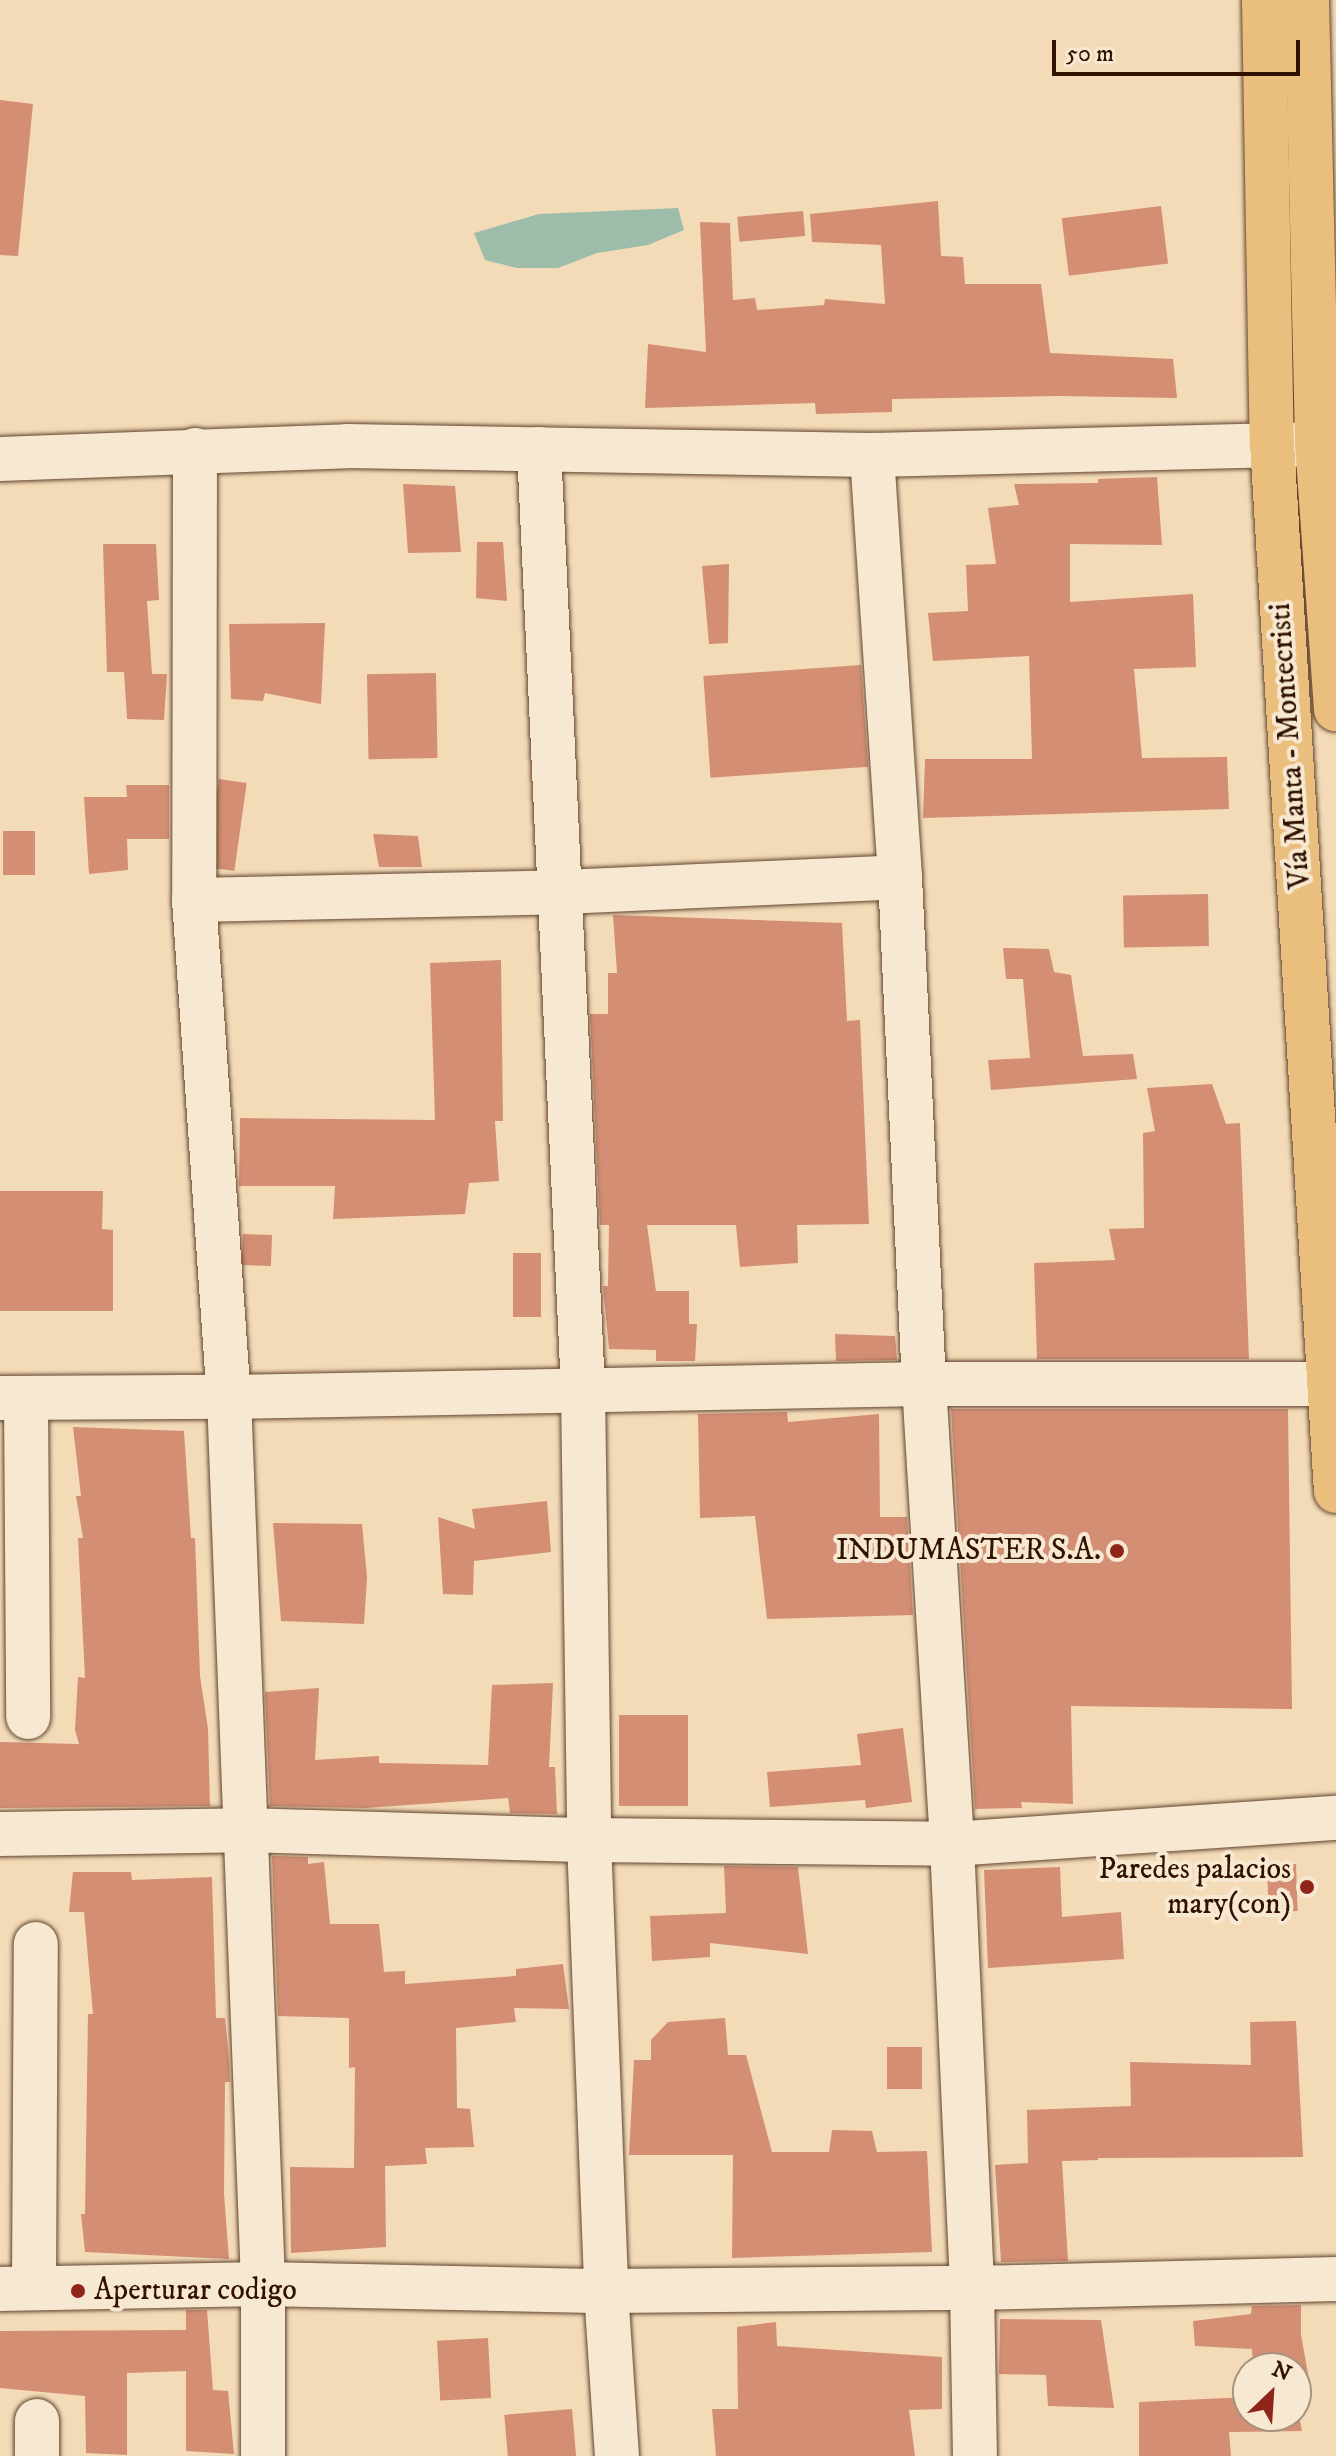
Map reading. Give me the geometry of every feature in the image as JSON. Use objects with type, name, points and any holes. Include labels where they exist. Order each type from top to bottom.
[{"type":"main road","name":"Vía Manta - Montecristi","points":[[1264,0],[1272,443],[1325,1110],[1336,1491]]},
{"type":"main road","name":"Vía Manta - Montecristi","points":[[1307,0],[1317,444],[1336,709]]},
{"type":"street","points":[[0,459],[347,446],[872,455],[1317,444]]},
{"type":"street","points":[[539,449],[583,1390],[589,1840],[606,2291],[617,2456]]},
{"type":"street","points":[[195,450],[194,900],[229,1397],[263,2284],[263,2456]]},
{"type":"street","points":[[872,455],[900,877],[924,1384],[952,1844],[972,2288],[975,2456]]},
{"type":"street","points":[[194,900],[562,892],[900,877]]},
{"type":"street","points":[[28,1717],[13,1398],[924,1384],[1333,1384]]},
{"type":"street","points":[[0,1834],[244,1830],[589,1840],[952,1844],[1336,1818]]},
{"type":"street","points":[[36,1944],[17,2289],[263,2284],[606,2291],[972,2288],[1336,2279]]},
{"type":"shaded area","points":[[678,208],[684,230],[648,245],[597,253],[558,268],[517,268],[485,260],[474,233],[539,214]]},
{"type":"building","points":[[0,100],[33,104],[18,256],[0,255]]},
{"type":"building","points":[[938,201],[941,256],[963,257],[965,284],[1041,284],[1050,353],[1173,359],[1177,398],[1059,396],[892,399],[892,412],[816,414],[815,403],[645,408],[648,344],[706,352],[700,222],[730,223],[733,300],[755,298],[757,310],[824,305],[825,299],[885,304],[881,245],[812,242],[810,214]]},
{"type":"building","points":[[1161,206],[1168,264],[1069,276],[1062,218]]},
{"type":"building","points":[[803,211],[805,236],[739,242],[737,217]]},
{"type":"building","points":[[1157,477],[1162,545],[1070,544],[1070,602],[1193,594],[1196,667],[1134,669],[1142,758],[1227,757],[1229,809],[923,818],[925,759],[1032,759],[1029,656],[933,661],[928,613],[968,611],[966,565],[996,564],[988,508],[1019,505],[1014,484],[1098,483],[1098,479]]},
{"type":"building","points":[[403,484],[455,486],[461,552],[408,553]]},
{"type":"building","points":[[477,542],[503,542],[507,601],[476,598]]},
{"type":"building","points":[[103,544],[156,544],[159,600],[147,601],[152,674],[167,674],[164,720],[127,719],[124,672],[107,672]]},
{"type":"building","points":[[729,564],[728,643],[709,644],[702,566]]},
{"type":"building","points":[[325,623],[321,704],[265,693],[263,701],[231,699],[229,624]]},
{"type":"building","points":[[861,665],[868,767],[711,778],[703,676]]},
{"type":"building","points":[[436,673],[437,758],[368,759],[367,674]]},
{"type":"building","points":[[219,779],[247,783],[234,871],[207,867]]},
{"type":"building","points":[[126,785],[169,785],[169,839],[127,839],[128,870],[89,874],[84,797],[127,797]]},
{"type":"building","points":[[3,831],[35,831],[35,875],[3,875]]},
{"type":"building","points":[[373,834],[418,836],[422,867],[379,867]]},
{"type":"building","points":[[1208,894],[1209,946],[1124,947],[1123,895]]},
{"type":"building","points":[[613,915],[842,923],[847,1021],[860,1020],[869,1224],[797,1225],[798,1263],[740,1267],[736,1225],[647,1225],[656,1291],[689,1291],[689,1324],[697,1324],[695,1361],[656,1361],[656,1350],[609,1349],[603,1286],[608,1286],[609,1225],[600,1225],[590,1014],[608,1014],[608,973],[617,973]]},
{"type":"building","points":[[1003,948],[1049,949],[1054,972],[1071,975],[1083,1056],[1133,1054],[1137,1079],[991,1090],[988,1060],[1030,1058],[1023,979],[1006,979]]},
{"type":"building","points":[[501,960],[503,1121],[495,1121],[499,1181],[469,1183],[465,1214],[333,1219],[335,1186],[239,1186],[240,1118],[435,1120],[430,963]]},
{"type":"building","points":[[1212,1084],[1226,1124],[1240,1123],[1249,1359],[1037,1359],[1034,1263],[1115,1260],[1109,1229],[1144,1228],[1143,1133],[1155,1131],[1147,1088]]},
{"type":"building","points":[[0,1191],[103,1191],[102,1229],[113,1230],[113,1311],[0,1311]]},
{"type":"building","points":[[243,1234],[272,1235],[271,1266],[242,1265]]},
{"type":"building","points":[[513,1253],[541,1253],[541,1317],[513,1317]]},
{"type":"building","points":[[835,1334],[895,1336],[897,1360],[836,1361]]},
{"type":"building","name":"INDUMASTER S.A.","points":[[951,1409],[1288,1409],[1292,1709],[1071,1706],[1073,1804],[1021,1802],[1022,1808],[975,1809]]},
{"type":"building","points":[[787,1412],[788,1422],[879,1414],[880,1517],[907,1517],[913,1615],[767,1619],[755,1516],[700,1518],[698,1414]]},
{"type":"building","points":[[73,1427],[184,1431],[191,1538],[195,1538],[200,1676],[208,1729],[210,1806],[0,1808],[0,1742],[79,1744],[75,1730],[78,1677],[85,1678],[78,1538],[83,1538],[76,1496],[81,1496]]},
{"type":"building","points":[[547,1501],[551,1552],[474,1561],[473,1595],[443,1594],[438,1517],[475,1529],[472,1509]]},
{"type":"building","points":[[273,1523],[362,1524],[367,1577],[364,1624],[281,1621]]},
{"type":"building","points":[[553,1683],[549,1767],[555,1767],[557,1814],[510,1813],[508,1798],[365,1808],[270,1806],[265,1692],[319,1688],[315,1760],[379,1756],[379,1763],[488,1765],[492,1685]]},
{"type":"building","points":[[619,1715],[688,1715],[688,1806],[619,1806]]},
{"type":"building","points":[[903,1728],[912,1802],[866,1808],[865,1800],[770,1807],[767,1772],[861,1765],[857,1734]]},
{"type":"building","points":[[272,1856],[308,1857],[308,1864],[324,1862],[330,1924],[379,1924],[384,1972],[405,1971],[405,1984],[516,1976],[516,1969],[563,1964],[569,2009],[514,2008],[516,2022],[456,2028],[457,2108],[470,2109],[474,2147],[425,2148],[427,2164],[385,2166],[386,2247],[291,2253],[290,2167],[354,2168],[355,2067],[349,2068],[349,2018],[278,2016]]},
{"type":"building","points":[[1296,1864],[1298,1911],[1269,1912],[1267,1865]]},
{"type":"building","points":[[724,1866],[798,1867],[808,1954],[710,1943],[710,1957],[652,1961],[650,1916],[726,1913]]},
{"type":"building","points":[[1060,1867],[1062,1917],[1121,1912],[1124,1959],[988,1968],[984,1870]]},
{"type":"building","points":[[73,1872],[131,1872],[132,1880],[212,1877],[216,2018],[225,2018],[229,2059],[230,2082],[225,2082],[224,2194],[229,2259],[85,2252],[81,2214],[85,2214],[88,2014],[93,2014],[84,1912],[69,1912]]},
{"type":"building","points":[[725,2018],[728,2055],[746,2055],[772,2152],[829,2152],[832,2130],[872,2131],[877,2152],[927,2151],[932,2252],[732,2258],[733,2155],[629,2155],[634,2060],[651,2060],[651,2040],[668,2022]]},
{"type":"building","points":[[1296,2021],[1303,2157],[1098,2158],[1062,2161],[1068,2261],[1001,2262],[995,2165],[1028,2163],[1027,2110],[1131,2106],[1130,2062],[1251,2065],[1250,2022]]},
{"type":"building","points":[[887,2047],[922,2047],[922,2089],[887,2089]]},
{"type":"building","points":[[1301,2305],[1304,2352],[1252,2352],[1252,2349],[1195,2346],[1193,2321],[1251,2314],[1252,2306]]},
{"type":"building","points":[[186,2310],[207,2310],[213,2390],[228,2391],[234,2454],[186,2451],[186,2371],[127,2373],[127,2455],[86,2453],[85,2396],[0,2388],[0,2331],[186,2330]]},
{"type":"building","points":[[1000,2319],[1101,2320],[1114,2408],[1048,2406],[1046,2375],[999,2374]]},
{"type":"building","points":[[776,2322],[777,2346],[942,2357],[942,2409],[909,2410],[915,2456],[716,2456],[712,2409],[738,2409],[737,2327]]},
{"type":"building","points":[[488,2338],[491,2398],[440,2401],[437,2341]]},
{"type":"building","points":[[1232,2398],[1232,2432],[1229,2432],[1231,2456],[1139,2456],[1139,2402]]},
{"type":"building","points":[[572,2409],[576,2456],[508,2456],[504,2415]]},
{"type":"place","name":"INDUMASTER S.A.","points":[[1117,1551]]},
{"type":"place","name":"Paredes palacios mary(con)","points":[[1307,1887]]},
{"type":"place","name":"Aperturar codigo","points":[[78,2291]]}]
